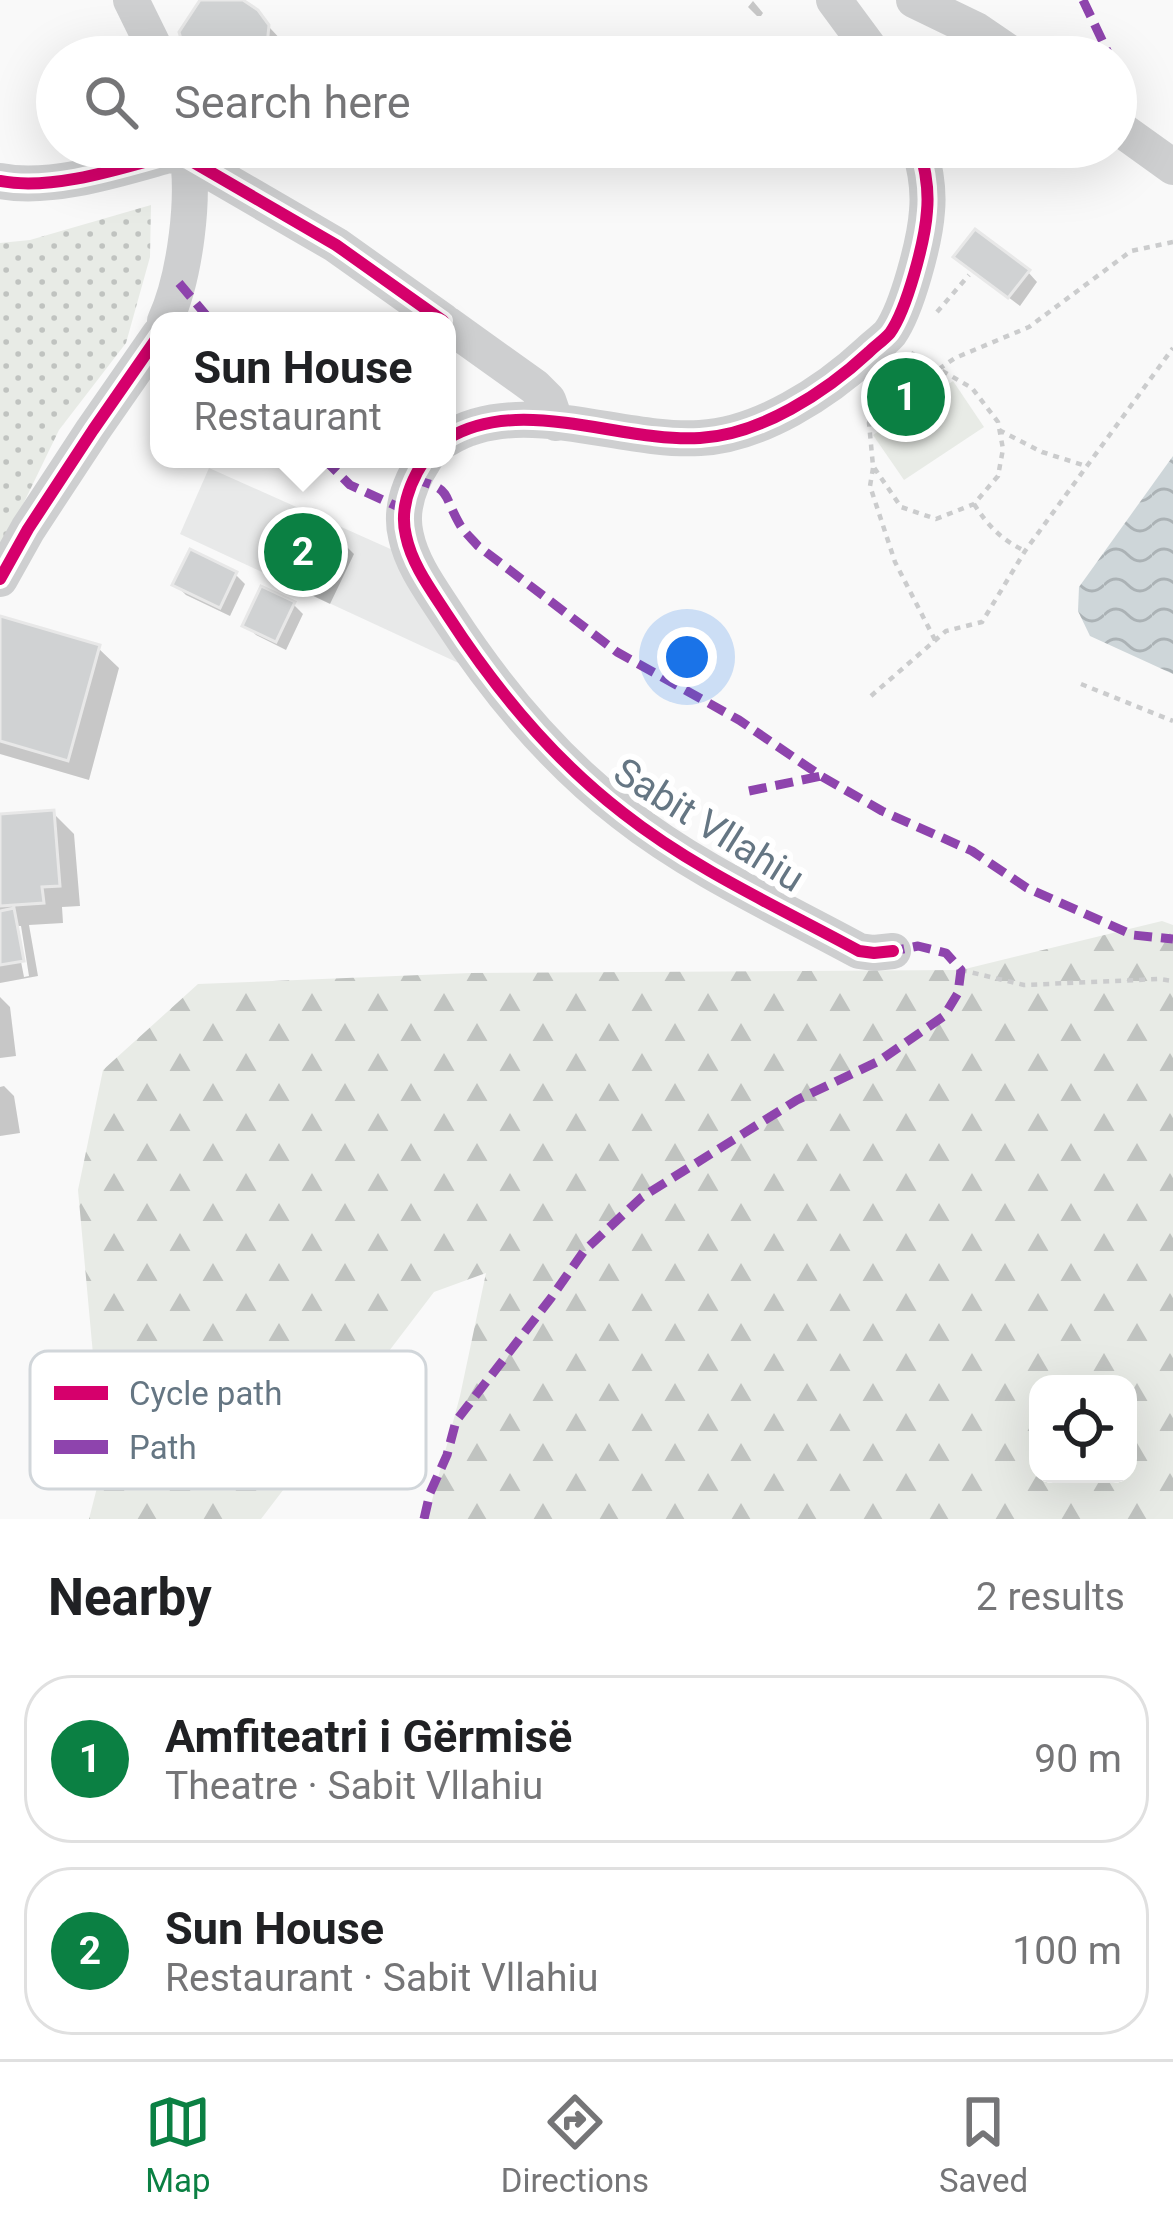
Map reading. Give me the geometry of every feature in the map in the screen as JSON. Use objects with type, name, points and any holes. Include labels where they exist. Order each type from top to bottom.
[{"type":"street","points":[[131,0],[149,36]]},
{"type":"street","points":[[834,0],[861,36]]},
{"type":"street","points":[[914,0],[985,36]]},
{"type":"street","points":[[1137,141],[1173,167]]},
{"type":"street","points":[[0,181],[22,185],[113,168]]},
{"type":"street","points":[[169,312],[179,283],[190,197],[188,168]]},
{"type":"street","points":[[211,168],[336,245],[431,312]]},
{"type":"street","points":[[456,433],[485,423],[556,423],[678,439],[728,435],[804,402],[890,333],[911,284],[927,210],[924,168]]},
{"type":"street","points":[[456,330],[536,387],[548,400],[556,423]]},
{"type":"street","points":[[0,579],[80,449],[150,348]]},
{"type":"street","name":"Sabit Vllahiu","points":[[419,468],[404,509],[405,535],[415,561],[477,660],[549,746],[624,814],[693,860],[859,951],[893,951]]},
{"type":"path","points":[[939,369],[1029,326],[1130,251],[1173,242]]},
{"type":"path","points":[[873,466],[901,507],[936,519],[974,505],[998,476],[1003,449],[998,422],[971,388],[905,350],[890,333]]},
{"type":"path","points":[[871,697],[946,631],[982,622],[1025,551],[1173,348]]},
{"type":"path","points":[[926,362],[909,367],[885,388],[869,423],[870,486],[895,562],[935,640]]},
{"type":"path","points":[[999,430],[1042,452],[1086,466]]},
{"type":"path","points":[[974,505],[1007,542],[1025,551]]},
{"type":"path","points":[[1081,684],[1173,722]]},
{"type":"path","points":[[961,970],[1024,985],[1173,981]]},
{"type":"shaded area","points":[[209,468],[395,551],[465,666],[180,534]]},
{"type":"green space","points":[[151,205],[150,257],[126,343],[59,430],[0,552],[0,243],[30,240]]},
{"type":"green space","points":[[953,381],[984,427],[904,480],[873,435]]},
{"type":"green space","points":[[1162,921],[1173,925],[1173,1519],[427,1519],[486,1273],[434,1292],[389,1351],[93,1351],[78,1190],[103,1070],[198,984],[470,973],[961,970]]},
{"type":"green space","points":[[97,1489],[284,1489],[261,1519],[89,1519]]},
{"type":"water","points":[[1173,456],[1173,674],[1090,636],[1078,611],[1079,587]]},
{"type":"building","points":[[200,0],[243,0],[269,25],[268,36],[180,36]]},
{"type":"building","points":[[975,229],[1030,270],[1008,298],[953,257]]},
{"type":"building","points":[[293,513],[340,536],[314,591],[267,568]]},
{"type":"building","points":[[190,549],[237,572],[220,608],[172,585]]},
{"type":"building","points":[[261,586],[295,602],[276,642],[242,626]]},
{"type":"building","points":[[0,616],[100,645],[68,761],[0,741]]},
{"type":"building","points":[[54,810],[60,886],[42,887],[44,903],[0,906],[0,814]]},
{"type":"building","points":[[14,908],[24,961],[0,965],[0,911]]},
{"type":"marked path","points":[[1083,0],[1100,36]]},
{"type":"marked path","points":[[179,283],[203,312]]},
{"type":"marked path","points":[[333,468],[350,485],[403,509]]},
{"type":"marked path","points":[[413,479],[440,489],[478,546],[617,652],[739,720],[821,776],[882,811],[972,851],[1027,888],[1133,935],[1173,939]]},
{"type":"marked path","points":[[749,791],[821,776]]},
{"type":"marked path","points":[[424,1519],[456,1421],[584,1251],[642,1197],[797,1100],[879,1061],[944,1016],[958,993],[961,970],[946,953],[918,946],[893,951]]},
{"type":"cycle path","points":[[0,181],[63,181],[122,168]]},
{"type":"cycle path","points":[[203,168],[336,245],[430,312]]},
{"type":"cycle path","points":[[456,435],[476,426],[538,420],[700,438],[746,429],[791,409],[852,367],[888,336],[896,322],[919,256],[927,211],[924,168]]},
{"type":"cycle path","points":[[0,579],[28,529],[150,348]]},
{"type":"cycle path","points":[[420,468],[405,505],[404,526],[413,557],[486,670],[550,746],[623,813],[708,870],[859,951],[893,951]]},
{"type":"place","name":"Amfiteatri i Gërmisë","points":[[906,397]]},
{"type":"place","name":"Sun House","points":[[303,552]]}]
